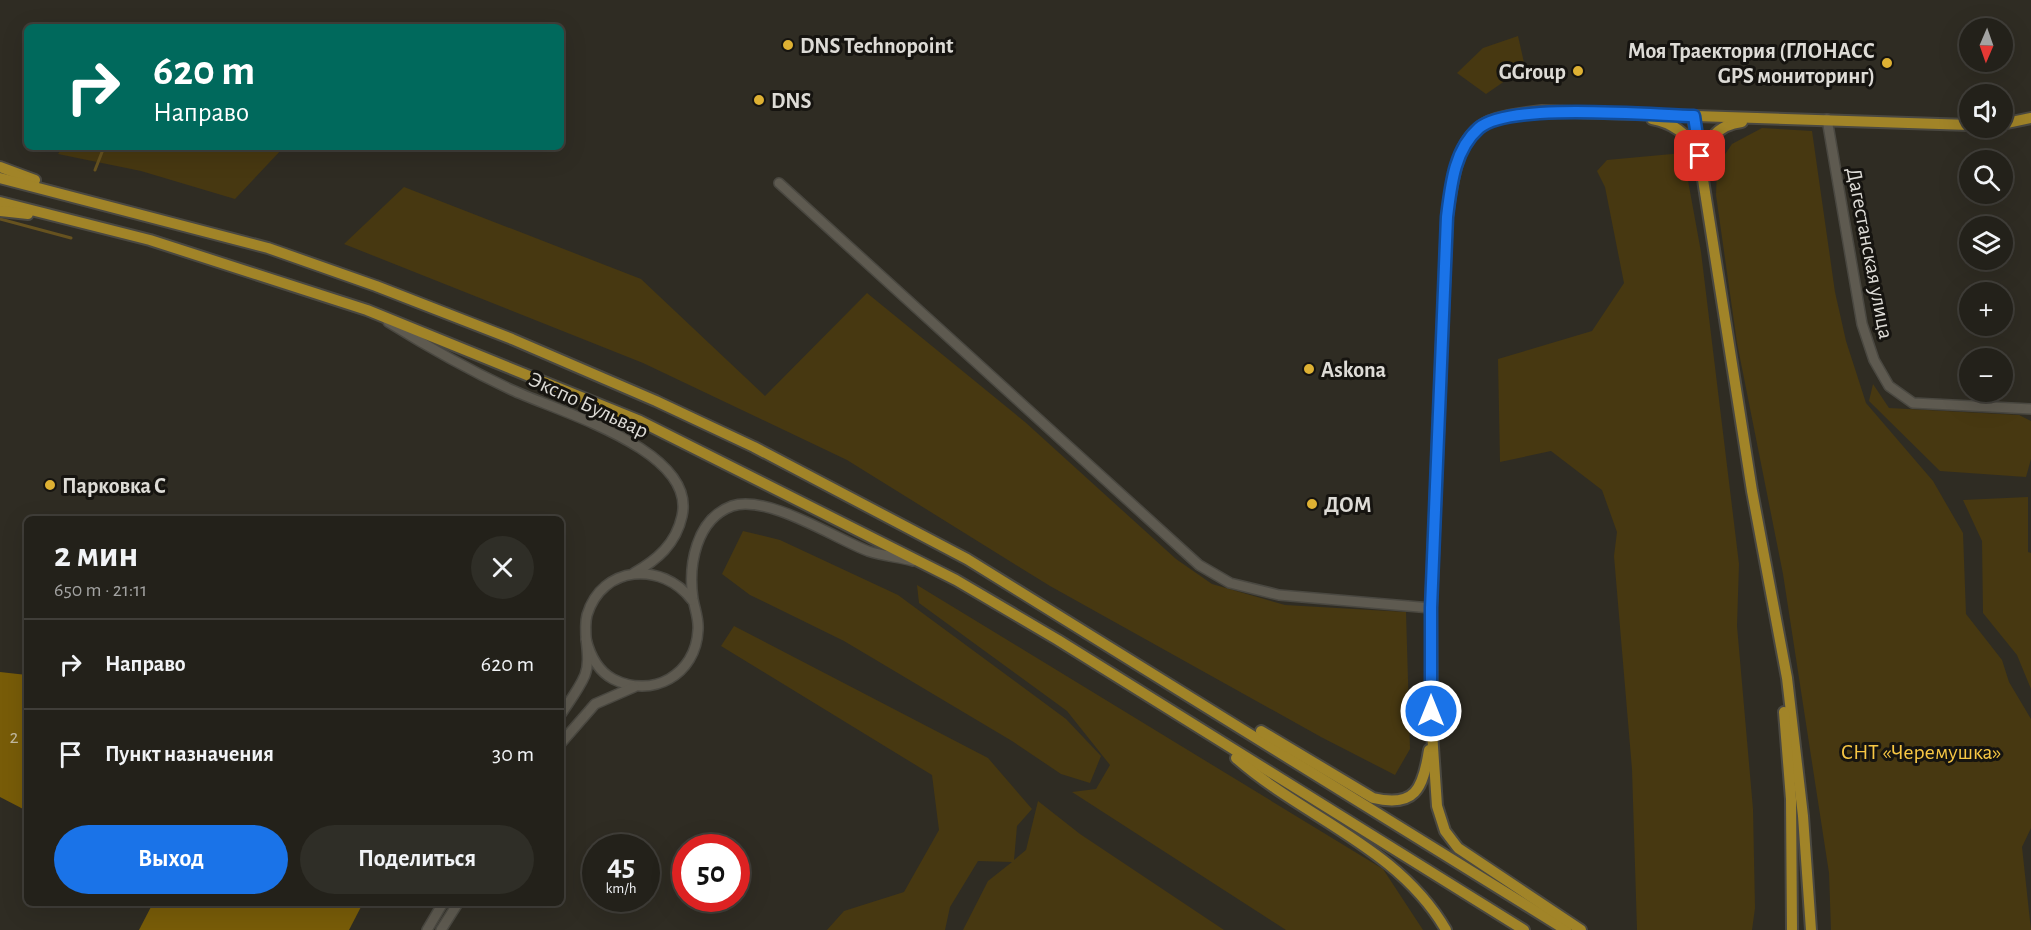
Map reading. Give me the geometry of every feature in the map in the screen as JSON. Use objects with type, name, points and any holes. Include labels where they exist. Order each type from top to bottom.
[{"type":"main road","points":[[1581,930],[1475,860],[1451,840],[1437,806],[1432,732],[1431,608],[1447,217],[1453,176],[1461,151],[1479,128],[1494,119],[1542,111],[1959,125]]},
{"type":"main road","points":[[1617,114],[1671,125],[1693,146],[1703,176]]},
{"type":"main road","points":[[1694,116],[1752,491],[1787,678],[1803,816],[1811,930]]},
{"type":"main road","points":[[1708,208],[1707,148],[1715,133],[1733,123],[1780,118]]},
{"type":"main road","points":[[2013,122],[2031,118]]},
{"type":"main road","points":[[0,167],[66,193]]},
{"type":"main road","points":[[0,178],[66,193],[268,248],[376,286],[512,339],[656,400],[763,452],[967,559],[1566,930]]},
{"type":"main road","points":[[0,202],[216,260],[377,315],[620,412],[927,564],[1058,640],[1524,930]]},
{"type":"main road","points":[[0,211],[58,217]]},
{"type":"main road","points":[[1773,608],[1791,799],[1792,930]]},
{"type":"main road","points":[[1216,712],[1257,729],[1373,798],[1394,803],[1408,799],[1419,787],[1427,764],[1432,732]]},
{"type":"main road","points":[[1213,738],[1260,780],[1390,864],[1419,892],[1446,930]]},
{"type":"street","name":"Дагестанская улица","points":[[1827,119],[1862,324],[1874,360],[1889,386],[1913,403],[2031,409]]},
{"type":"street","points":[[779,183],[1199,565],[1230,583],[1279,595],[1431,608]]},
{"type":"street","name":"Экспо Бульвар","points":[[377,315],[475,372],[631,443],[664,464],[680,484],[683,496],[681,523],[678,531],[661,554],[634,573],[618,578],[598,593],[588,613],[585,674],[564,709]]},
{"type":"street","points":[[586,639],[596,664],[602,670],[618,681],[634,687],[645,688],[661,684],[685,667],[693,652],[698,632],[693,601],[693,567],[702,532],[716,515],[738,504],[773,509],[872,552],[927,564]]},
{"type":"street","points":[[634,573],[664,577],[685,591],[693,601]]},
{"type":"street","points":[[564,739],[595,704],[634,687]]},
{"type":"street","points":[[427,930],[441,906]]},
{"type":"street","points":[[441,930],[456,906]]},
{"type":"green space","points":[[1518,36],[1525,67],[1486,94],[1457,73],[1483,48]]},
{"type":"green space","name":"СНТ «Черемушка»","points":[[1762,128],[1812,131],[1835,292],[1846,341],[1866,403],[1933,481],[1963,533],[1966,614],[2002,660],[2009,682],[2031,719],[2031,828],[2022,847],[2031,930],[1831,930],[1829,873],[1783,574],[1737,343],[1716,195],[1717,166],[1732,144]]},
{"type":"green space","points":[[61,150],[281,150],[235,199],[141,171],[58,154]]},
{"type":"green space","points":[[1683,153],[1701,252],[1739,564],[1737,626],[1753,809],[1755,908],[1752,930],[1637,930],[1632,769],[1614,556],[1617,532],[1602,490],[1551,451],[1500,462],[1498,359],[1592,331],[1624,283],[1605,187],[1597,171],[1607,160]]},
{"type":"green space","points":[[404,187],[641,279],[765,396],[867,293],[1025,422],[1176,559],[1212,584],[1285,605],[1406,612],[1410,749],[1395,775],[1321,737],[1050,586],[847,460],[643,363],[344,244]]},
{"type":"green space","points":[[1873,384],[1889,408],[2019,415],[2031,421],[2031,459],[2026,477],[1940,471],[1869,401]]},
{"type":"green space","points":[[2028,497],[2028,552],[2031,553],[2031,689],[2017,655],[1983,613],[1982,541],[1963,500]]},
{"type":"green space","points":[[743,531],[780,540],[898,595],[1066,719],[1101,756],[1090,783],[1061,774],[1012,741],[844,641],[750,595],[722,574]]},
{"type":"green space","points":[[917,585],[1383,869],[1423,930],[1286,930],[1072,792],[1096,789],[1110,765],[1067,711],[919,603]]},
{"type":"green space","points":[[734,626],[988,758],[1032,809],[1017,826],[1014,860],[1026,850],[1038,801],[1080,834],[1224,930],[963,930],[988,881],[1012,862],[978,861],[950,907],[945,930],[827,930],[844,911],[904,892],[939,830],[932,775],[721,646]]},
{"type":"building","points":[[0,672],[24,675],[24,809],[0,797]]},
{"type":"building","points":[[151,906],[361,906],[349,930],[139,930]]},
{"type":"waterway","points":[[95,170],[103,150]]},
{"type":"waterway","points":[[0,219],[71,238]]},
{"type":"place","name":"DNS Technopoint","points":[[788,45]]},
{"type":"place","name":"Моя Траектория (ГЛОНАСС GPS мониторинг)","points":[[1887,63]]},
{"type":"place","name":"GGroup","points":[[1578,71]]},
{"type":"place","name":"DNS","points":[[759,100]]},
{"type":"place","name":"Askona","points":[[1309,369]]},
{"type":"place","name":"Парковка C","points":[[50,485]]},
{"type":"place","name":"ДОМ","points":[[1312,504]]},
{"type":"route","points":[[1431,711],[1431,608],[1447,217],[1453,176],[1461,151],[1479,128],[1494,119],[1542,111],[1694,116],[1700,156]]}]
